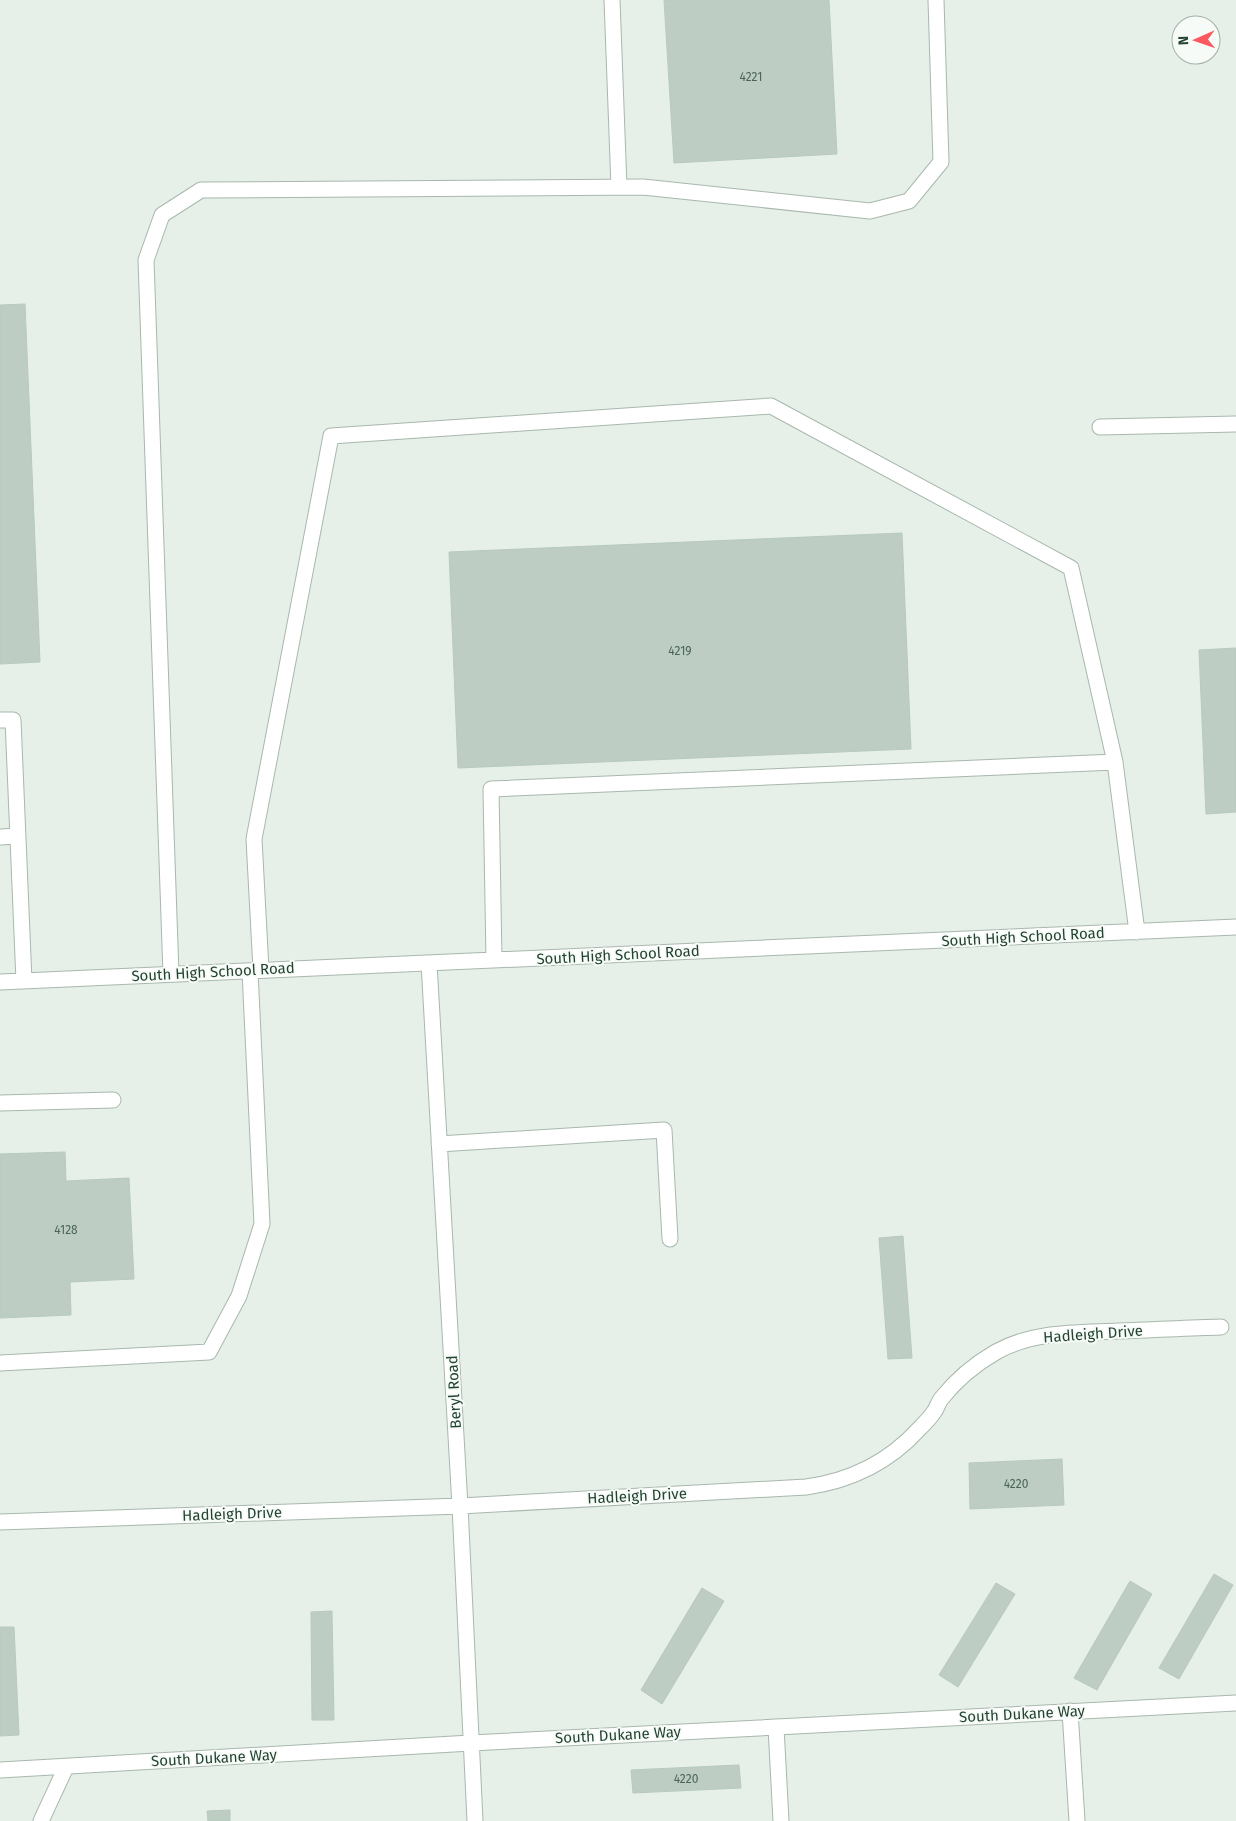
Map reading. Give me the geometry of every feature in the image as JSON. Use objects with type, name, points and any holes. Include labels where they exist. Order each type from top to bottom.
[{"type":"street","points":[[612,0],[619,187]]},
{"type":"street","points":[[171,974],[146,260],[162,215],[201,190],[643,187],[870,211],[909,201],[941,162],[936,0]]},
{"type":"street","points":[[0,1363],[209,1352],[239,1296],[262,1224],[255,971],[254,839],[331,436],[771,406],[1071,568],[1115,762],[1137,932]]},
{"type":"street","points":[[1100,427],[1236,424]]},
{"type":"street","points":[[0,720],[13,720],[24,981]]},
{"type":"street","points":[[494,960],[491,789],[1115,762]]},
{"type":"street","points":[[0,837],[18,836]]},
{"type":"street","name":"South High School Road","points":[[0,982],[1236,927]]},
{"type":"street","name":"Beryl Road","points":[[429,963],[460,1506],[475,1821]]},
{"type":"street","points":[[0,1103],[113,1100]]},
{"type":"street","points":[[439,1144],[664,1130],[670,1239]]},
{"type":"street","name":"Hadleigh Drive","points":[[0,1522],[460,1506],[822,1485],[851,1477],[864,1471],[903,1446],[934,1413],[941,1400],[951,1388],[972,1367],[1011,1345],[1055,1334],[1221,1327]]},
{"type":"street","name":"South Dukane Way","points":[[0,1770],[1236,1703]]},
{"type":"street","points":[[1070,1711],[1077,1821]]},
{"type":"street","points":[[776,1727],[781,1821]]},
{"type":"street","points":[[41,1821],[66,1766]]},
{"type":"building","points":[[664,0],[829,0],[837,154],[674,163]]},
{"type":"building","points":[[25,304],[40,662],[0,664],[0,305]]},
{"type":"building","points":[[902,533],[911,749],[458,768],[449,552]]},
{"type":"building","points":[[1236,648],[1236,812],[1206,814],[1199,650]]},
{"type":"building","points":[[65,1152],[66,1181],[129,1178],[134,1279],[70,1282],[71,1315],[0,1318],[0,1154]]},
{"type":"building","points":[[903,1236],[912,1358],[888,1359],[879,1238]]},
{"type":"building","points":[[1062,1459],[1064,1505],[970,1509],[969,1463]]},
{"type":"building","points":[[1214,1574],[1233,1585],[1179,1679],[1159,1668]]},
{"type":"building","points":[[1130,1581],[1152,1594],[1097,1690],[1074,1678]]},
{"type":"building","points":[[996,1583],[1015,1594],[958,1687],[939,1675]]},
{"type":"building","points":[[702,1588],[724,1601],[662,1704],[641,1690]]},
{"type":"building","points":[[332,1611],[334,1720],[312,1720],[311,1612]]},
{"type":"building","points":[[0,1627],[14,1627],[19,1735],[0,1736]]},
{"type":"building","points":[[739,1765],[741,1788],[633,1793],[631,1770]]},
{"type":"building","points":[[230,1810],[230,1821],[208,1821],[207,1811]]}]
